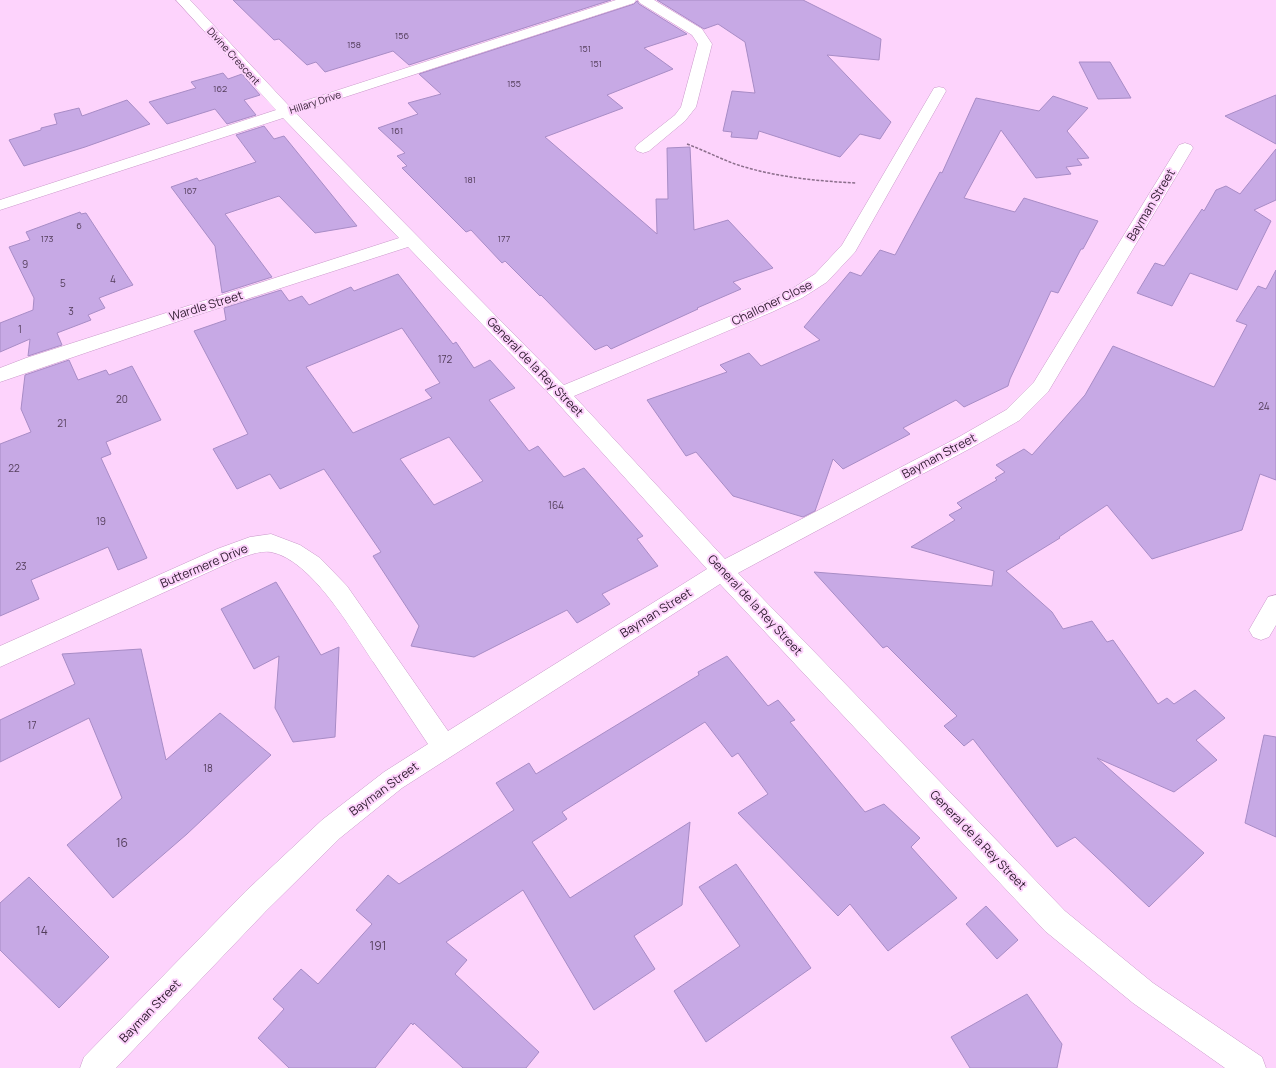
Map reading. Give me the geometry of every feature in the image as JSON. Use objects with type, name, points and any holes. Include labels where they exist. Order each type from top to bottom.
[{"type":"street","name":"Divine Crescent","points":[[183,0],[285,111]]},
{"type":"street","name":"Hillary Drive","points":[[0,205],[629,0]]},
{"type":"street","points":[[643,148],[680,118],[688,107],[706,44],[697,32],[645,0]]},
{"type":"street","name":"Challoner Close","points":[[561,394],[766,308],[796,294],[822,278],[849,248],[939,91]]},
{"type":"street","name":"General de la Rey Street","points":[[285,111],[561,394],[722,571],[1055,921],[1143,993],[1251,1068]]},
{"type":"street","name":"Bayman Street","points":[[95,1068],[256,901],[330,830],[393,780],[722,571],[964,443],[1013,415],[1041,387],[1185,148]]},
{"type":"street","name":"Wardle Street","points":[[0,375],[178,315],[412,240]]},
{"type":"street","name":"Buttermere Drive","points":[[0,657],[225,555],[250,546],[271,543],[292,551],[312,564],[339,593],[445,747]]},
{"type":"street","points":[[1261,630],[1276,604]]},
{"type":"path","points":[[662,134],[735,164],[757,170],[820,181],[887,184]]},
{"type":"building","points":[[233,0],[611,0],[409,65],[393,51],[325,72],[316,62],[307,65],[279,39],[274,40]]},
{"type":"building","points":[[657,0],[803,0],[881,39],[879,60],[827,55],[891,122],[880,139],[860,134],[840,157],[759,131],[757,139],[731,137],[732,132],[723,131],[732,91],[755,93],[745,42],[718,24],[704,29]]},
{"type":"building","points":[[637,1],[639,4],[687,34],[644,48],[673,69],[607,95],[623,108],[545,137],[657,234],[656,199],[668,199],[667,148],[690,147],[694,230],[728,220],[773,268],[733,282],[741,289],[697,308],[698,309],[611,349],[607,345],[595,350],[505,261],[502,263],[471,230],[466,232],[402,168],[407,166],[397,156],[405,153],[378,128],[418,114],[408,103],[441,94],[419,74],[634,4]]},
{"type":"building","points":[[1079,62],[1110,62],[1131,98],[1098,99]]},
{"type":"building","points":[[223,73],[228,79],[242,74],[260,95],[244,100],[256,115],[227,124],[215,109],[167,124],[149,102],[196,88],[191,82]]},
{"type":"building","points":[[1276,95],[1276,144],[1225,116]]},
{"type":"building","points":[[1053,96],[1088,108],[1067,131],[1089,158],[1077,159],[1082,165],[1066,167],[1071,174],[1036,178],[1001,130],[964,198],[1015,212],[1024,198],[1098,221],[1083,249],[1081,249],[1058,293],[1051,291],[1008,386],[964,407],[956,400],[903,428],[910,434],[843,469],[833,459],[815,511],[803,517],[733,496],[696,452],[686,456],[647,400],[727,372],[720,365],[749,353],[761,366],[820,340],[804,327],[850,272],[861,276],[880,250],[895,255],[940,172],[942,173],[976,98],[1039,111]]},
{"type":"building","points":[[127,100],[150,124],[85,147],[24,166],[9,140],[41,130],[41,128],[57,124],[54,114],[79,108],[82,116]]},
{"type":"building","points":[[264,126],[274,139],[284,136],[357,226],[315,233],[279,196],[225,214],[272,277],[222,293],[215,246],[171,187],[197,178],[199,181],[256,162],[236,135]]},
{"type":"building","points":[[1276,149],[1276,200],[1254,210],[1271,221],[1237,290],[1190,273],[1172,306],[1137,293],[1155,263],[1164,266],[1202,209],[1204,211],[1216,190],[1226,186],[1240,194]]},
{"type":"building","points":[[80,212],[81,214],[86,213],[133,285],[99,298],[105,308],[88,315],[91,320],[57,333],[62,345],[28,356],[30,339],[0,352],[0,323],[33,310],[34,298],[9,247],[30,240],[26,232]]},
{"type":"building","points":[[1276,270],[1276,480],[1260,474],[1242,530],[1152,559],[1107,505],[1059,537],[1060,538],[1006,571],[1052,612],[1063,629],[1092,621],[1107,642],[1113,640],[1158,704],[1167,698],[1174,704],[1195,690],[1225,718],[1196,740],[1217,760],[1174,792],[1097,758],[1204,853],[1149,907],[1075,837],[1057,847],[973,739],[964,746],[944,726],[957,716],[887,646],[883,648],[814,572],[992,586],[994,571],[911,547],[955,520],[949,515],[962,508],[957,503],[997,480],[995,478],[1005,472],[996,465],[1024,449],[1032,455],[1085,395],[1113,346],[1214,387],[1247,325],[1236,321],[1258,286],[1266,289]]},
{"type":"building","points":[[398,274],[453,344],[456,342],[474,368],[490,360],[515,388],[489,400],[529,451],[538,446],[564,477],[584,468],[643,536],[637,539],[658,566],[602,594],[610,604],[577,623],[567,610],[474,657],[411,646],[419,626],[373,556],[381,552],[324,469],[280,489],[270,474],[237,489],[213,449],[248,434],[194,331],[226,320],[224,308],[281,290],[289,301],[302,296],[309,305],[351,287],[354,291]],"holes":[[[402,328],[440,383],[425,390],[432,398],[353,433],[306,367]],[[449,437],[483,481],[434,505],[400,459]]]},
{"type":"building","points":[[69,360],[78,380],[106,370],[109,375],[132,366],[161,420],[106,442],[111,454],[101,458],[147,558],[118,570],[108,547],[31,580],[39,599],[0,616],[0,444],[31,432],[21,409],[25,375]]},
{"type":"building","points":[[276,582],[321,655],[339,647],[335,737],[293,742],[275,708],[279,656],[254,669],[221,609]]},
{"type":"building","points":[[141,649],[166,760],[220,713],[271,755],[187,834],[113,898],[67,845],[122,798],[89,718],[0,762],[0,720],[75,684],[62,654]]},
{"type":"building","points":[[727,656],[768,706],[778,700],[795,720],[790,722],[865,812],[884,804],[920,838],[911,847],[957,898],[888,951],[850,904],[838,916],[738,813],[768,794],[738,753],[732,757],[705,722],[562,812],[567,819],[532,842],[570,898],[690,822],[682,905],[634,936],[655,969],[594,1010],[523,890],[446,942],[467,960],[455,974],[539,1052],[526,1068],[463,1068],[414,1023],[413,1025],[411,1023],[375,1068],[289,1068],[258,1038],[284,1009],[273,999],[301,969],[318,984],[372,924],[356,910],[388,875],[399,884],[514,810],[496,783],[529,763],[536,774],[699,675],[698,672]]},
{"type":"building","points":[[1264,735],[1276,737],[1276,837],[1245,823]]},
{"type":"building","points":[[736,864],[811,968],[706,1042],[674,991],[740,946],[699,887]]},
{"type":"building","points":[[29,877],[109,957],[59,1008],[0,950],[0,903]]},
{"type":"building","points":[[986,906],[1018,940],[997,959],[966,924]]},
{"type":"building","points":[[1027,994],[1062,1044],[1057,1068],[970,1068],[951,1037]]}]
